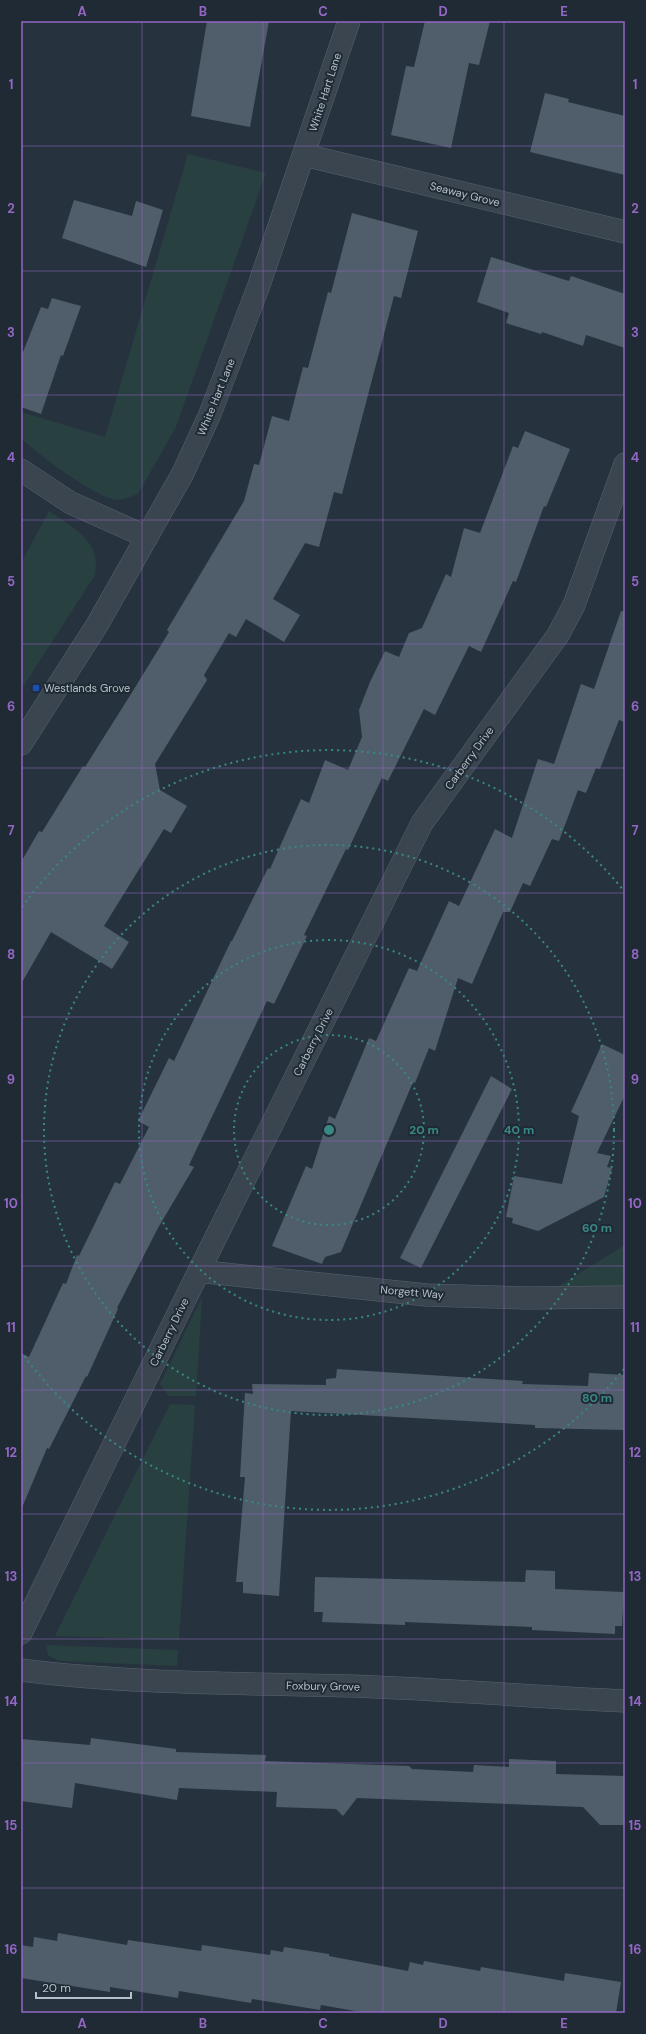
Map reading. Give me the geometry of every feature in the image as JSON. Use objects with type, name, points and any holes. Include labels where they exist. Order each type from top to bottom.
[{"type":"street","name":"White Hart Lane","points":[[21,744],[97,625],[183,473],[210,414],[259,285],[349,21]]},
{"type":"street","name":"Seaway Grove","points":[[304,155],[625,232]]},
{"type":"street","name":"Carberry Drive","points":[[21,1633],[201,1267],[422,824],[558,635],[574,605],[625,464]]},
{"type":"street","points":[[21,470],[71,503],[147,537]]},
{"type":"street","name":"Norgett Way","points":[[201,1267],[206,1272],[427,1295],[528,1298],[625,1297]]},
{"type":"street","name":"Foxbury Grove","points":[[21,1670],[187,1683],[353,1686],[625,1701]]},
{"type":"green space","points":[[188,154],[266,173],[176,427],[138,494],[125,499],[117,500],[107,497],[82,484],[54,465],[21,439],[21,412],[105,437]]},
{"type":"green space","points":[[49,511],[76,530],[90,544],[96,563],[95,575],[21,690],[21,563]]},
{"type":"green space","points":[[625,1245],[625,1296],[551,1291]]},
{"type":"green space","points":[[202,1297],[196,1396],[169,1396],[160,1384]]},
{"type":"green space","points":[[170,1404],[195,1405],[179,1640],[55,1636]]},
{"type":"green space","points":[[46,1645],[178,1650],[177,1666],[59,1661],[48,1655]]},
{"type":"building","points":[[207,21],[269,21],[250,127],[191,116]]},
{"type":"building","points":[[425,21],[490,21],[479,65],[469,63],[451,148],[391,135],[406,66],[414,67]]},
{"type":"building","points":[[545,93],[569,99],[568,102],[625,116],[625,175],[530,152]]},
{"type":"building","points":[[74,200],[132,216],[136,201],[163,210],[146,267],[62,238]]},
{"type":"building","points":[[352,213],[418,231],[401,298],[394,296],[342,494],[334,492],[319,547],[305,543],[273,599],[300,615],[284,642],[246,619],[236,637],[229,633],[204,675],[207,680],[155,764],[160,790],[187,806],[171,833],[164,829],[104,926],[129,942],[112,969],[51,932],[21,984],[21,862],[39,831],[42,832],[83,766],[85,767],[131,694],[169,632],[167,630],[244,501],[254,464],[259,465],[272,416],[289,421],[303,367],[308,368],[328,292],[331,293]]},
{"type":"building","points":[[491,257],[569,281],[571,276],[625,294],[625,348],[586,335],[583,346],[542,332],[541,334],[506,323],[509,313],[477,302]]},
{"type":"building","points":[[52,298],[81,306],[63,356],[61,355],[41,414],[21,407],[21,357],[41,307],[48,309]]},
{"type":"building","points":[[525,431],[570,449],[546,507],[544,506],[516,582],[513,581],[481,652],[469,646],[435,715],[424,709],[388,781],[382,778],[348,850],[346,849],[304,935],[307,936],[274,1004],[267,1001],[189,1165],[194,1167],[158,1228],[117,1308],[118,1309],[87,1377],[86,1376],[49,1449],[47,1448],[21,1510],[21,1353],[29,1357],[63,1283],[66,1284],[77,1255],[79,1256],[115,1182],[120,1184],[149,1127],[138,1121],[169,1058],[174,1061],[231,941],[268,868],[270,869],[301,799],[309,803],[325,760],[348,770],[362,737],[359,710],[370,682],[385,651],[399,657],[409,633],[422,628],[446,574],[451,577],[464,528],[480,533],[513,446],[518,448]]},
{"type":"building","points":[[621,611],[625,612],[625,722],[619,720],[600,769],[596,768],[586,793],[578,790],[559,841],[552,839],[530,886],[523,883],[510,912],[503,912],[472,984],[458,978],[435,1051],[429,1048],[415,1083],[413,1082],[341,1252],[325,1257],[322,1264],[272,1246],[306,1166],[312,1169],[329,1116],[335,1119],[369,1038],[376,1041],[409,968],[417,971],[449,901],[459,906],[495,829],[512,838],[538,759],[554,764],[581,684],[594,689]]},
{"type":"building","points":[[602,1044],[625,1055],[625,1095],[597,1153],[611,1156],[607,1167],[612,1168],[604,1197],[538,1231],[512,1223],[513,1218],[506,1217],[514,1176],[562,1184],[579,1116],[571,1112]]},
{"type":"building","points":[[491,1076],[512,1089],[421,1268],[400,1258]]},
{"type":"building","points":[[337,1369],[523,1381],[522,1384],[588,1386],[589,1373],[625,1375],[625,1430],[535,1428],[535,1425],[291,1411],[279,1596],[243,1593],[243,1582],[236,1582],[245,1477],[240,1477],[245,1393],[253,1394],[252,1384],[326,1385],[326,1379],[336,1378]]},
{"type":"building","points":[[526,1570],[555,1571],[555,1589],[624,1592],[622,1626],[615,1626],[615,1634],[532,1630],[532,1627],[405,1622],[405,1625],[322,1622],[323,1612],[314,1612],[315,1577],[525,1582]]},
{"type":"building","points":[[91,1738],[176,1749],[176,1752],[266,1755],[265,1761],[409,1766],[412,1769],[473,1772],[474,1765],[509,1767],[509,1759],[556,1761],[556,1774],[625,1776],[625,1825],[600,1825],[583,1807],[357,1798],[343,1816],[336,1809],[276,1807],[277,1792],[179,1788],[177,1800],[75,1783],[72,1808],[21,1801],[21,1739],[90,1745]]},
{"type":"building","points":[[58,1933],[127,1945],[128,1940],[201,1951],[202,1945],[270,1955],[271,1950],[283,1952],[284,1947],[329,1954],[329,1956],[408,1971],[410,1962],[423,1965],[424,1961],[480,1971],[481,1967],[564,1981],[565,1973],[621,1982],[616,2013],[366,2013],[321,2005],[320,2010],[252,1999],[251,2003],[179,1991],[178,1998],[110,1987],[110,1992],[21,1978],[21,1945],[33,1947],[34,1937],[57,1941]]},
{"type":"place","name":"Westlands Grove","points":[[36,688]]}]
